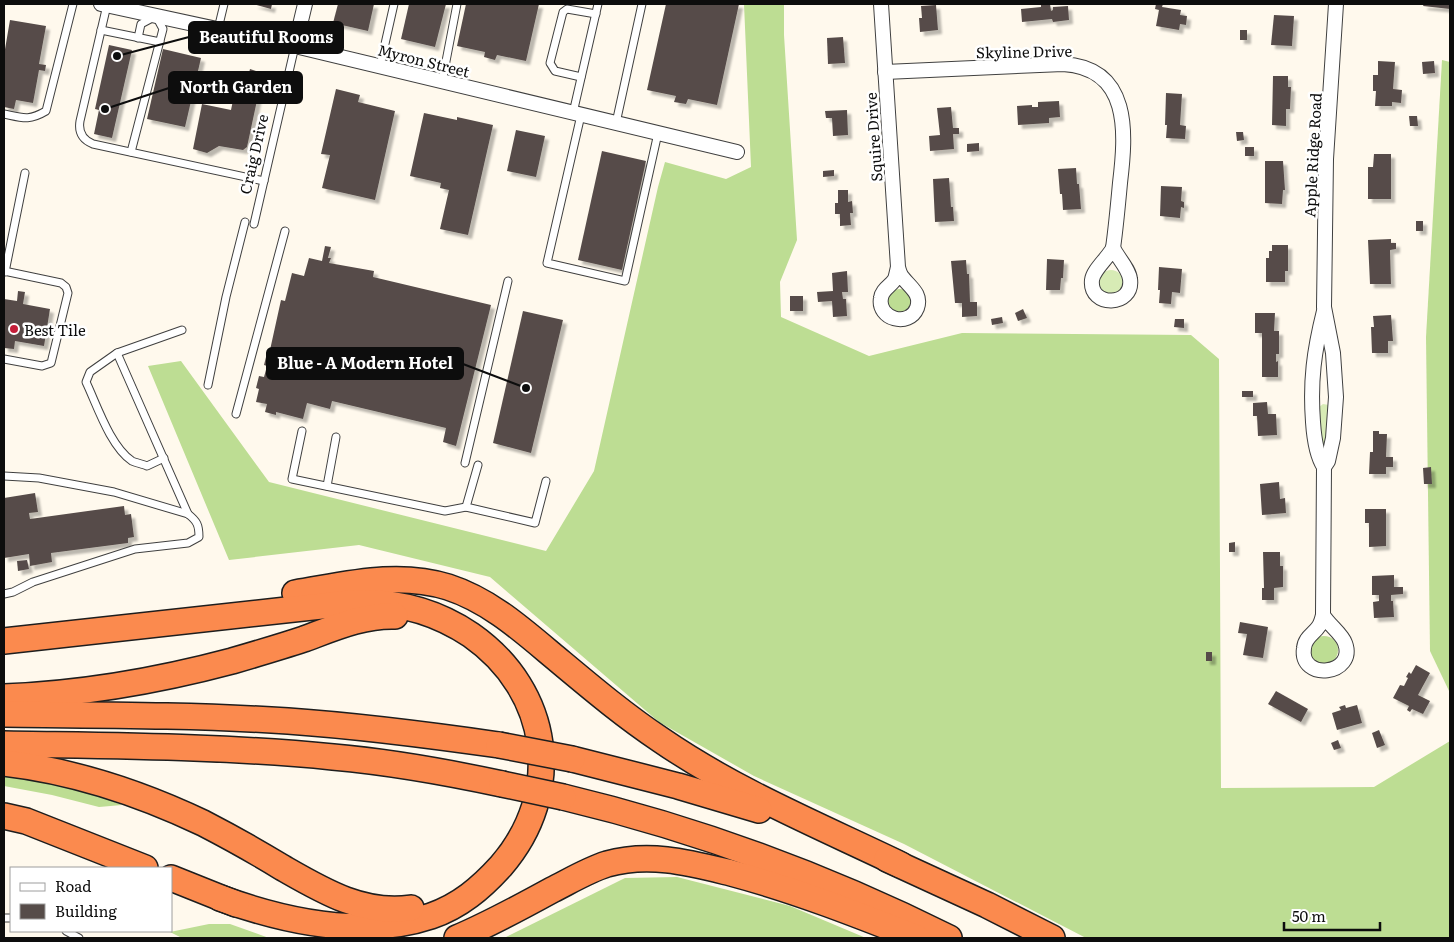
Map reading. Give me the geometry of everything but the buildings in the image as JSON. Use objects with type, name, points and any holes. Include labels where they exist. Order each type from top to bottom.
[{"type":"highway","points":[[4,640],[372,581],[404,580],[434,583],[466,593],[498,611],[626,716],[693,761],[754,794],[1052,938]]},
{"type":"highway","points":[[4,640],[349,603],[376,602],[414,608],[440,618],[463,630],[490,650],[513,677],[526,699],[535,723],[540,749],[540,786],[533,814],[519,841],[500,867],[479,889],[453,906],[420,919],[388,925],[343,926],[305,921],[271,914],[220,898]]},
{"type":"highway","points":[[4,697],[88,690],[186,672],[253,655],[376,617],[412,617],[438,622],[462,632],[490,650]]},
{"type":"highway","points":[[4,714],[192,717],[287,721],[389,730],[500,745],[572,760],[678,786],[759,810],[902,865]]},
{"type":"highway","points":[[4,744],[196,748],[288,753],[381,762],[502,784],[675,828],[762,857],[849,892],[949,938]]},
{"type":"highway","points":[[4,763],[29,766],[74,776],[162,805],[224,834],[331,894],[366,906],[406,909],[439,902],[468,889],[500,867]]},
{"type":"highway","points":[[4,816],[26,821],[142,867]]},
{"type":"highway","points":[[457,938],[599,867],[626,860],[647,858],[687,862],[766,883],[838,906],[917,938]]},
{"type":"highway","points":[[172,878],[330,938]]},
{"type":"street","name":"Myron Street","points":[[104,4],[295,46],[738,152]]},
{"type":"street","name":"Craig Drive","points":[[295,46],[305,4]]},
{"type":"street","name":"Squire Drive","points":[[881,4],[898,268]]},
{"type":"street","name":"Apple Ridge Road","points":[[1324,615],[1324,468],[1314,435],[1312,397],[1314,352],[1324,307],[1326,159],[1336,4]]},
{"type":"street","name":"Skyline Drive","points":[[885,72],[1063,64],[1086,68],[1103,78],[1116,96],[1121,112],[1124,136],[1113,248]]},
{"type":"street","name":"Apple Ridge Road","points":[[1324,307],[1333,353],[1336,397],[1333,438],[1328,461],[1324,468]]},
{"type":"street","points":[[1312,397],[1336,397]]},
{"type":"lane","points":[[4,114],[22,118],[34,118],[46,111],[73,4]]},
{"type":"lane","points":[[104,4],[101,30],[79,128],[81,135],[86,141],[264,181]]},
{"type":"lane","points":[[218,29],[224,4]]},
{"type":"lane","points":[[380,66],[394,4]]},
{"type":"lane","points":[[442,82],[457,4]]},
{"type":"lane","points":[[598,4],[581,78],[577,114],[547,263],[625,281],[658,133]]},
{"type":"lane","points":[[616,123],[642,4]]},
{"type":"lane","points":[[581,78],[555,71],[550,63],[563,12],[567,9],[596,14]]},
{"type":"lane","points":[[131,152],[163,29],[156,16],[141,24],[138,38]]},
{"type":"lane","points":[[101,30],[160,42]]},
{"type":"lane","name":"Craig Drive","points":[[254,224],[295,46]]},
{"type":"lane","points":[[4,360],[42,366],[51,363],[68,293],[66,287],[61,283],[5,271],[25,173]]},
{"type":"lane","points":[[208,385],[226,297],[246,222]]},
{"type":"lane","points":[[236,414],[285,231]]},
{"type":"lane","points":[[464,463],[508,282]]},
{"type":"lane","points":[[164,458],[147,466],[133,461],[119,448],[86,382],[90,372],[117,353],[182,330]]},
{"type":"lane","points":[[117,353],[188,514]]},
{"type":"lane","points":[[302,431],[292,479],[445,511],[466,507],[535,523],[546,481]]},
{"type":"lane","points":[[327,486],[336,437]]},
{"type":"lane","points":[[466,507],[478,465]]},
{"type":"lane","points":[[4,476],[40,478],[114,492],[188,514],[197,521],[199,528],[198,537],[188,543],[135,548],[33,582],[13,592],[4,594]]},
{"type":"lane","points":[[68,932],[79,938]]},
{"type":"green space","points":[[744,4],[784,4],[784,35],[797,240],[780,282],[781,317],[869,356],[962,333],[1191,335],[1219,359],[1221,788],[1374,787],[1450,741],[1450,938],[1086,938],[904,844],[754,776],[659,722],[490,577],[359,545],[229,560],[148,366],[181,361],[269,482],[546,551],[594,471],[665,162],[726,179],[751,167]]},
{"type":"green space","points":[[1442,60],[1450,62],[1450,693],[1430,651],[1426,337]]},
{"type":"green space","points":[[1111,270],[1120,273],[1123,282],[1120,291],[1111,294],[1102,291],[1099,282],[1102,273]]},
{"type":"green space","points":[[900,289],[908,293],[912,301],[908,309],[900,313],[892,309],[888,301],[892,293]]},
{"type":"green space","points":[[1323,404],[1329,405],[1328,451],[1322,451],[1318,410]]},
{"type":"green space","points":[[1324,636],[1334,640],[1338,650],[1334,660],[1324,664],[1314,660],[1310,650],[1314,640]]},
{"type":"green space","points":[[4,772],[89,792],[122,805],[99,807],[52,795],[4,786]]},
{"type":"green space","points":[[677,877],[790,906],[866,938],[504,938],[625,878]]},
{"type":"green space","points":[[209,924],[230,924],[269,938],[182,938],[170,932]]},
{"type":"place","name":"Beautiful Rooms","points":[[117,56]]},
{"type":"place","name":"North Garden","points":[[105,109]]},
{"type":"place","name":"Best Tile","points":[[14,329]]},
{"type":"place","name":"Blue - A Modern Hotel","points":[[526,388]]}]
